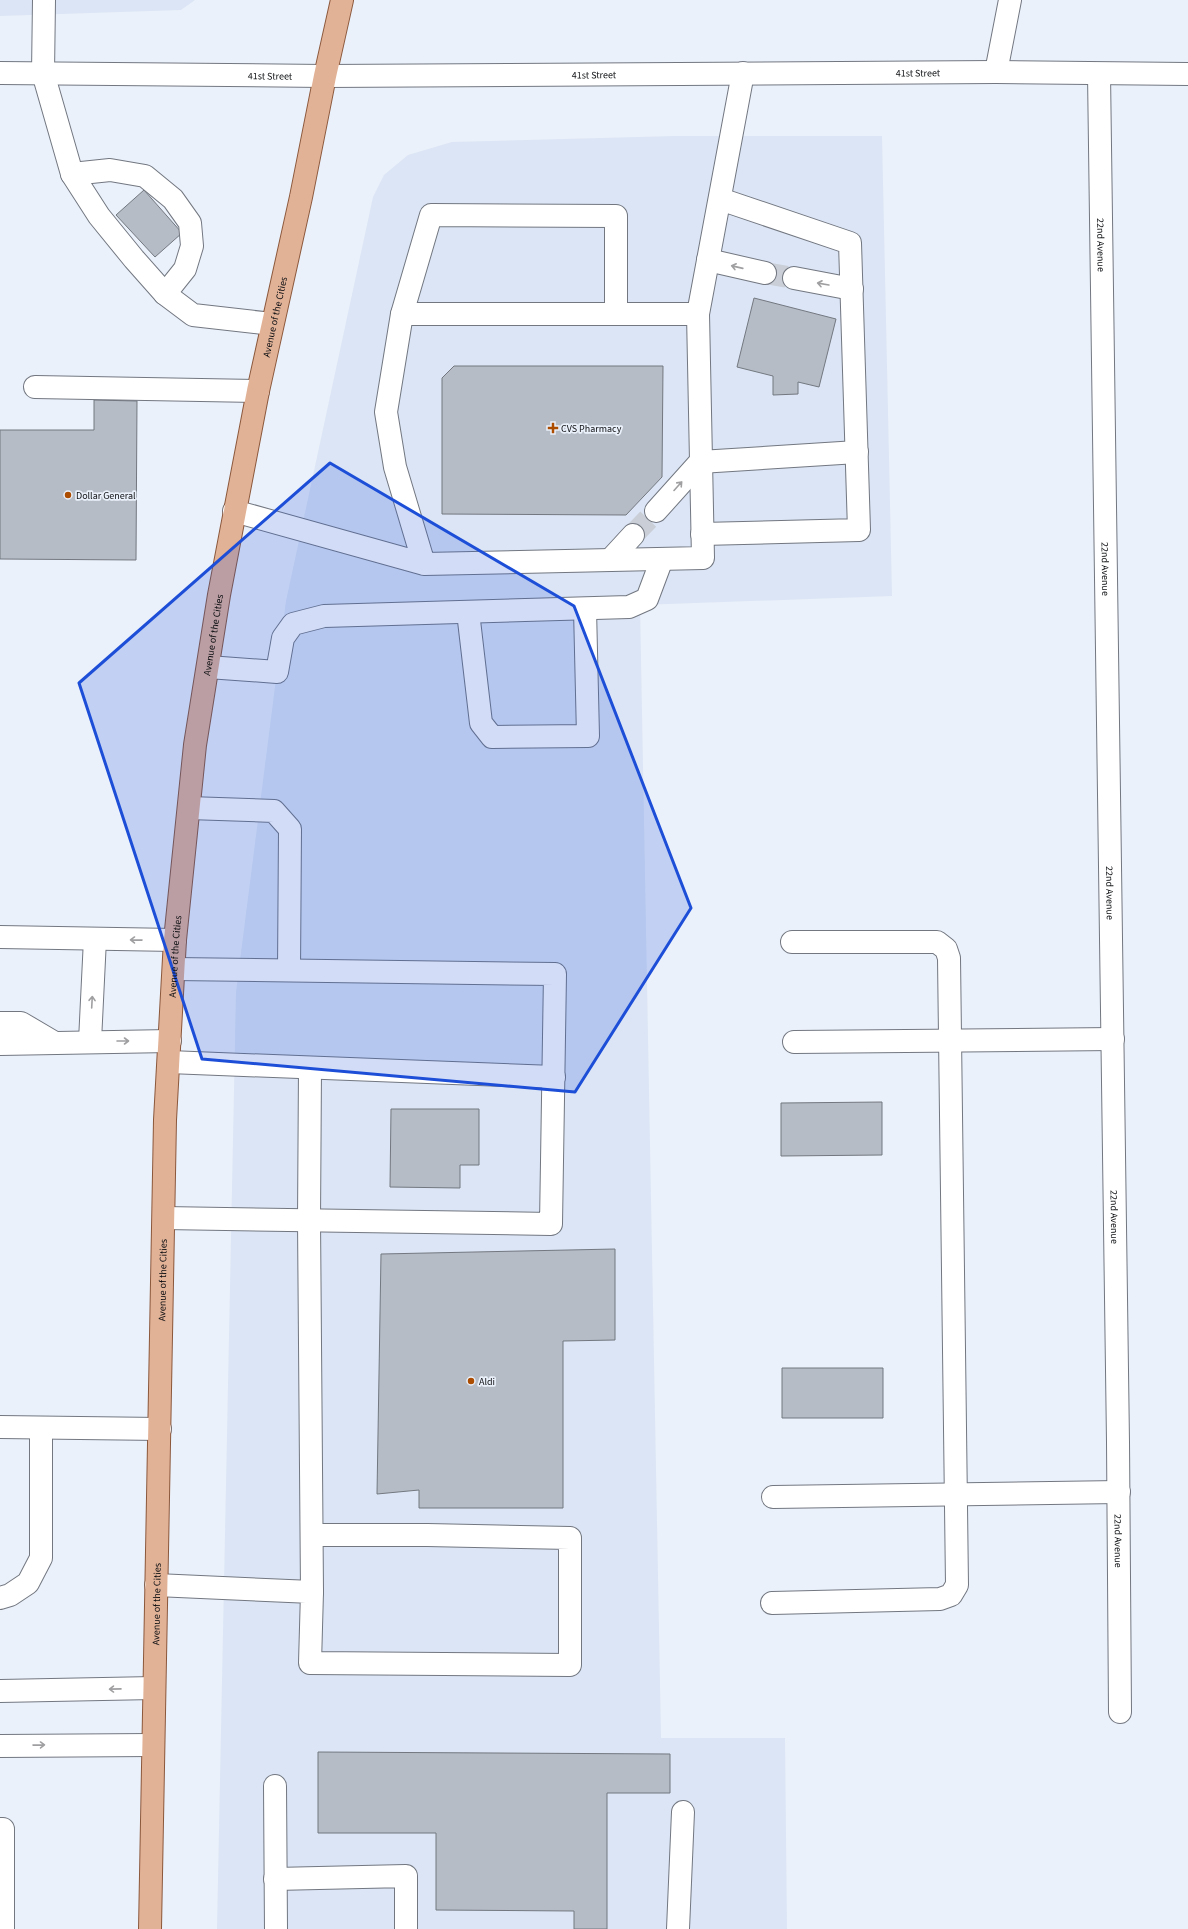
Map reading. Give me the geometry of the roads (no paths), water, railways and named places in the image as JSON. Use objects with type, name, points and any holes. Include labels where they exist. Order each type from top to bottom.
[{"type":"main road","name":"Avenue of the Cities","points":[[149,1928],[165,1120],[175,940],[195,744],[234,511],[272,324],[301,197],[324,76],[342,0]]},
{"type":"street","points":[[44,0],[43,73],[72,174],[99,216],[165,294],[193,315],[272,324]]},
{"type":"street","points":[[996,72],[1010,0]]},
{"type":"street","name":"41st Street","points":[[0,73],[324,76],[996,72],[1188,74]]},
{"type":"street","points":[[234,511],[424,564],[703,558],[698,314],[743,73]]},
{"type":"street","name":"22nd Avenue","points":[[1099,74],[1119,1492],[1120,1712]]},
{"type":"street","points":[[72,174],[110,170],[145,176],[173,199],[190,223],[192,246],[184,269],[165,294]]},
{"type":"street","points":[[702,534],[859,530],[850,243],[720,199]]},
{"type":"street","points":[[424,564],[395,468],[386,412],[402,314],[430,215],[616,216],[616,314]]},
{"type":"street","points":[[708,260],[765,273]]},
{"type":"street","points":[[794,278],[852,289]]},
{"type":"street","points":[[402,314],[698,314]]},
{"type":"street","points":[[35,386],[258,391]]},
{"type":"street","points":[[656,511],[700,462],[857,452]]},
{"type":"street","points":[[610,560],[633,535]]},
{"type":"street","points":[[208,667],[277,672],[283,638],[293,624],[324,616],[629,607],[647,599],[662,559]]},
{"type":"street","points":[[468,612],[481,723],[492,737],[588,736],[585,609]]},
{"type":"street","points":[[189,808],[274,811],[290,829],[289,970]]},
{"type":"street","points":[[0,937],[175,940]]},
{"type":"street","points":[[90,1041],[95,939]]},
{"type":"street","points":[[772,1603],[940,1599],[951,1595],[956,1585],[949,958],[946,949],[937,942],[792,942]]},
{"type":"street","points":[[164,1218],[551,1224],[555,974],[174,969]]},
{"type":"street","points":[[0,1023],[21,1023],[56,1043]]},
{"type":"street","points":[[794,1042],[1113,1039]]},
{"type":"street","points":[[0,1044],[90,1041],[169,1052],[310,1068],[554,1077]]},
{"type":"street","points":[[310,1068],[309,1220],[313,1535],[310,1663],[570,1665],[570,1538],[427,1535],[313,1535]]},
{"type":"street","points":[[0,1427],[160,1429]]},
{"type":"street","points":[[0,1598],[10,1595],[28,1583],[40,1558],[40,1428]]},
{"type":"street","points":[[773,1497],[1119,1492]]},
{"type":"street","points":[[156,1585],[312,1592]]},
{"type":"street","points":[[0,1691],[154,1688]]},
{"type":"street","points":[[0,1746],[152,1745]]},
{"type":"street","points":[[275,1786],[276,1929]]},
{"type":"street","points":[[678,1929],[683,1812]]},
{"type":"street","points":[[0,1829],[3,1829],[3,1929]]},
{"type":"street","points":[[275,1879],[406,1876],[406,1929]]},
{"type":"tunnel","points":[[765,273],[794,278]]},
{"type":"tunnel","points":[[633,535],[656,511]]},
{"type":"place","name":"CVS Pharmacy","points":[[553,428]]},
{"type":"place","name":"Dollar General","points":[[68,495]]},
{"type":"place","name":"Aldi","points":[[471,1381]]}]
